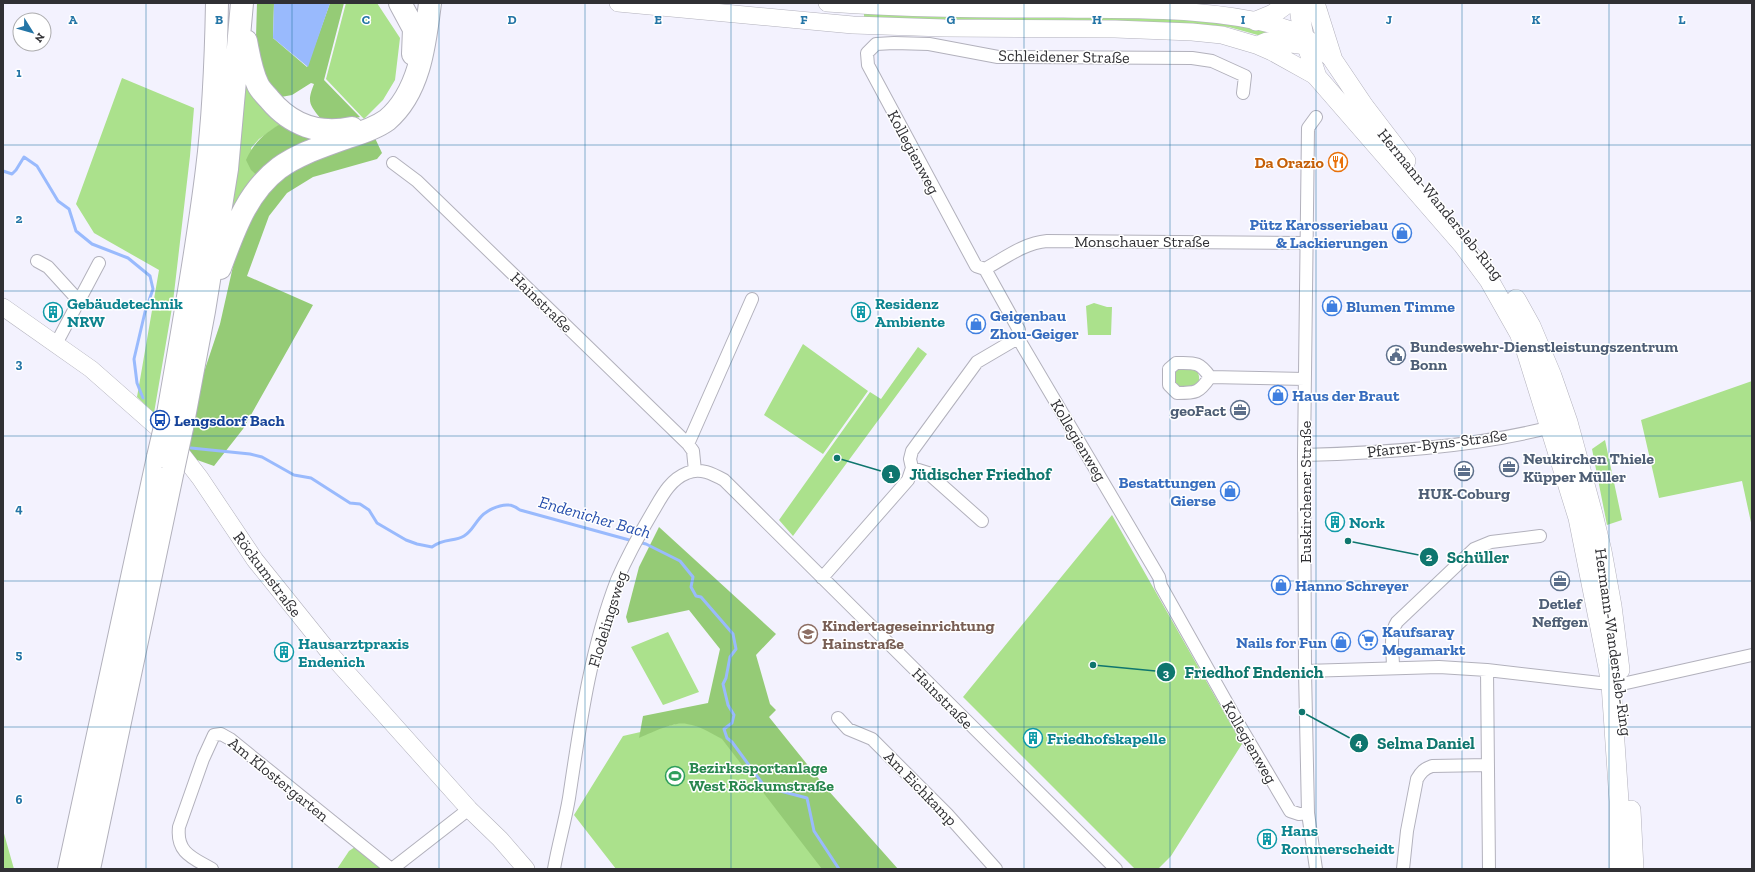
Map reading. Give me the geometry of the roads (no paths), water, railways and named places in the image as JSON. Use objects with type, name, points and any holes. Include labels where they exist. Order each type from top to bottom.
[{"type":"highway","points":[[89,869],[166,463],[168,422],[193,268],[207,168],[215,74],[217,3]]},
{"type":"highway","points":[[400,3],[424,18]]},
{"type":"highway","points":[[416,3],[424,18]]},
{"type":"highway","points":[[168,422],[204,311],[241,214],[263,184],[279,169],[298,156],[350,133],[366,123],[383,117],[397,99],[411,71],[414,48],[424,18],[445,3]]},
{"type":"highway","points":[[204,311],[227,169],[242,7]]},
{"type":"highway","points":[[242,7],[250,64],[258,86],[279,111],[303,126],[350,133]]},
{"type":"highway","points":[[69,869],[166,463]]},
{"type":"main road","points":[[618,3],[853,25],[944,28],[1115,29],[1222,35],[1256,45],[1285,58],[1317,77]]},
{"type":"main road","points":[[827,3],[869,6],[1187,12],[1256,21],[1289,29],[1333,60]]},
{"type":"main road","points":[[804,21],[833,3]]},
{"type":"main road","points":[[833,3],[853,25]]},
{"type":"main road","points":[[1256,21],[1273,14],[1288,3]]},
{"type":"main road","points":[[1300,3],[1300,15],[1317,77]]},
{"type":"main road","name":"Hermann-Wandersleb-Ring","points":[[1315,3],[1333,60],[1364,106],[1400,154],[1468,233],[1500,274],[1531,326],[1552,376],[1559,424],[1578,518],[1616,684],[1628,744],[1634,869]]},
{"type":"main road","points":[[1256,45],[1267,41],[1308,42],[1317,37],[1322,26]]},
{"type":"main road","name":"Hermann-Wandersleb-Ring","points":[[1317,77],[1463,245],[1489,280],[1519,333],[1559,424]]},
{"type":"main road","name":"Röckumstraße","points":[[3,307],[104,379],[168,422],[195,472],[255,560],[301,619],[469,809],[500,839],[526,869]]},
{"type":"main road","name":"Hermann-Wandersleb-Ring","points":[[1616,684],[1620,869]]},
{"type":"main road","name":"Röckumstraße","points":[[469,809],[483,832],[515,869]]},
{"type":"street","name":"Schleidener Straße","points":[[867,54],[876,44],[894,43],[929,44],[998,57],[1192,58],[1223,64],[1245,76],[1243,93]]},
{"type":"street","name":"Kollegienweg","points":[[867,54],[868,65],[976,266],[985,269],[1020,330],[1018,338],[1120,509],[1159,577],[1161,586],[1285,803],[1290,811],[1299,814],[1308,813]]},
{"type":"street","name":"Euskirchener Straße","points":[[1316,117],[1308,128],[1304,455],[1305,671],[1308,813],[1316,869]]},
{"type":"street","name":"Hainstraße","points":[[392,163],[417,181],[688,444]]},
{"type":"street","name":"Monschauer Straße","points":[[985,269],[1026,246],[1037,242],[1047,241],[1306,242]]},
{"type":"street","points":[[37,261],[48,267],[79,301]]},
{"type":"street","points":[[56,344],[99,263]]},
{"type":"street","points":[[696,471],[693,451],[688,444],[752,299]]},
{"type":"street","points":[[822,578],[900,491],[908,480],[912,468],[910,459],[912,451],[977,362],[1018,338]]},
{"type":"street","points":[[1210,377],[1305,380]]},
{"type":"street","name":"Pfarrer-Byns-Straße","points":[[1304,455],[1446,446],[1508,436],[1559,424]]},
{"type":"street","points":[[912,468],[928,473],[982,521]]},
{"type":"street","name":"Hainstraße","points":[[696,471],[713,474],[724,480],[1116,869]]},
{"type":"street","name":"Flodelingsweg","points":[[552,866],[569,799],[577,737],[601,628],[618,579],[636,541],[670,485],[680,476],[688,472],[696,471]]},
{"type":"street","points":[[1393,667],[1393,627],[1474,549],[1491,542],[1540,536]]},
{"type":"street","points":[[1305,671],[1393,667],[1439,667],[1487,670],[1616,684],[1752,655]]},
{"type":"street","points":[[1487,670],[1489,869]]},
{"type":"street","name":"Am Eichkamp","points":[[838,718],[848,729],[872,739],[947,814],[996,869]]},
{"type":"street","name":"Am Klostergarten","points":[[212,869],[183,850],[178,836],[179,827],[203,759],[214,735],[221,734],[230,739],[391,869],[469,809]]},
{"type":"street","points":[[1404,869],[1407,831],[1417,779],[1420,773],[1424,769],[1432,766],[1488,765]]},
{"type":"water","points":[[274,3],[330,3],[308,67],[273,38]]},
{"type":"waterway","points":[[3,171],[12,174],[24,157],[37,166],[58,201],[69,209],[76,231],[92,244],[128,258],[150,276],[153,289],[145,312],[134,359],[137,383],[143,398]]},
{"type":"waterway","points":[[191,448],[250,454],[262,457],[294,475],[311,478],[350,503],[360,504],[369,510],[377,523],[406,540],[417,544],[432,547],[441,542],[460,538],[469,532],[485,513],[505,505],[633,541]]},
{"type":"waterway","name":"Endenicher Bach","points":[[638,542],[646,544],[680,561],[693,577],[691,587],[696,596],[701,597],[733,634],[736,649],[730,657],[726,678],[723,684],[728,705],[734,715],[732,723],[724,729],[727,738],[732,742],[765,787],[807,798],[814,831],[839,869]]},
{"type":"place","name":"Da Orazio","points":[[1338,162]]},
{"type":"place","name":"Pütz Karosseriebau & Lackierungen","points":[[1402,233]]},
{"type":"place","name":"Blumen Timme","points":[[1332,306]]},
{"type":"place","name":"Gebäudetechnik NRW","points":[[53,312]]},
{"type":"place","name":"Residenz Ambiente","points":[[861,312]]},
{"type":"place","name":"Geigenbau Zhou-Geiger","points":[[976,324]]},
{"type":"place","name":"Bundeswehr-Dienstleistungszentrum Bonn","points":[[1396,355]]},
{"type":"place","name":"Haus der Braut","points":[[1278,395]]},
{"type":"place","name":"geoFact","points":[[1240,410]]},
{"type":"place","name":"Lengsdorf Bach","points":[[160,420]]},
{"type":"place","name":"Jüdischer Friedhof","points":[[837,458]]},
{"type":"place","name":"Neukirchen Thiele Küpper Müller","points":[[1509,467]]},
{"type":"place","name":"HUK-Coburg","points":[[1464,471]]},
{"type":"place","name":"Bestattungen Gierse","points":[[1230,491]]},
{"type":"place","name":"Nork","points":[[1335,522]]},
{"type":"place","name":"Schüller","points":[[1348,541]]},
{"type":"place","name":"Detlef Neffgen","points":[[1560,581]]},
{"type":"place","name":"Hanno Schreyer","points":[[1281,585]]},
{"type":"place","name":"Kindertageseinrichtung Hainstraße","points":[[808,634]]},
{"type":"place","name":"Kaufsaray Megamarkt","points":[[1368,640]]},
{"type":"place","name":"Nails for Fun","points":[[1341,642]]},
{"type":"place","name":"Hausarztpraxis Endenich","points":[[284,652]]},
{"type":"place","name":"Friedhof Endenich","points":[[1093,665]]},
{"type":"place","name":"Selma Daniel","points":[[1302,712]]},
{"type":"place","name":"Friedhofskapelle","points":[[1033,738]]},
{"type":"place","name":"Bezirkssportanlage West Röckumstraße","points":[[675,776]]},
{"type":"place","name":"Hans Rommerscheidt","points":[[1267,839]]}]
